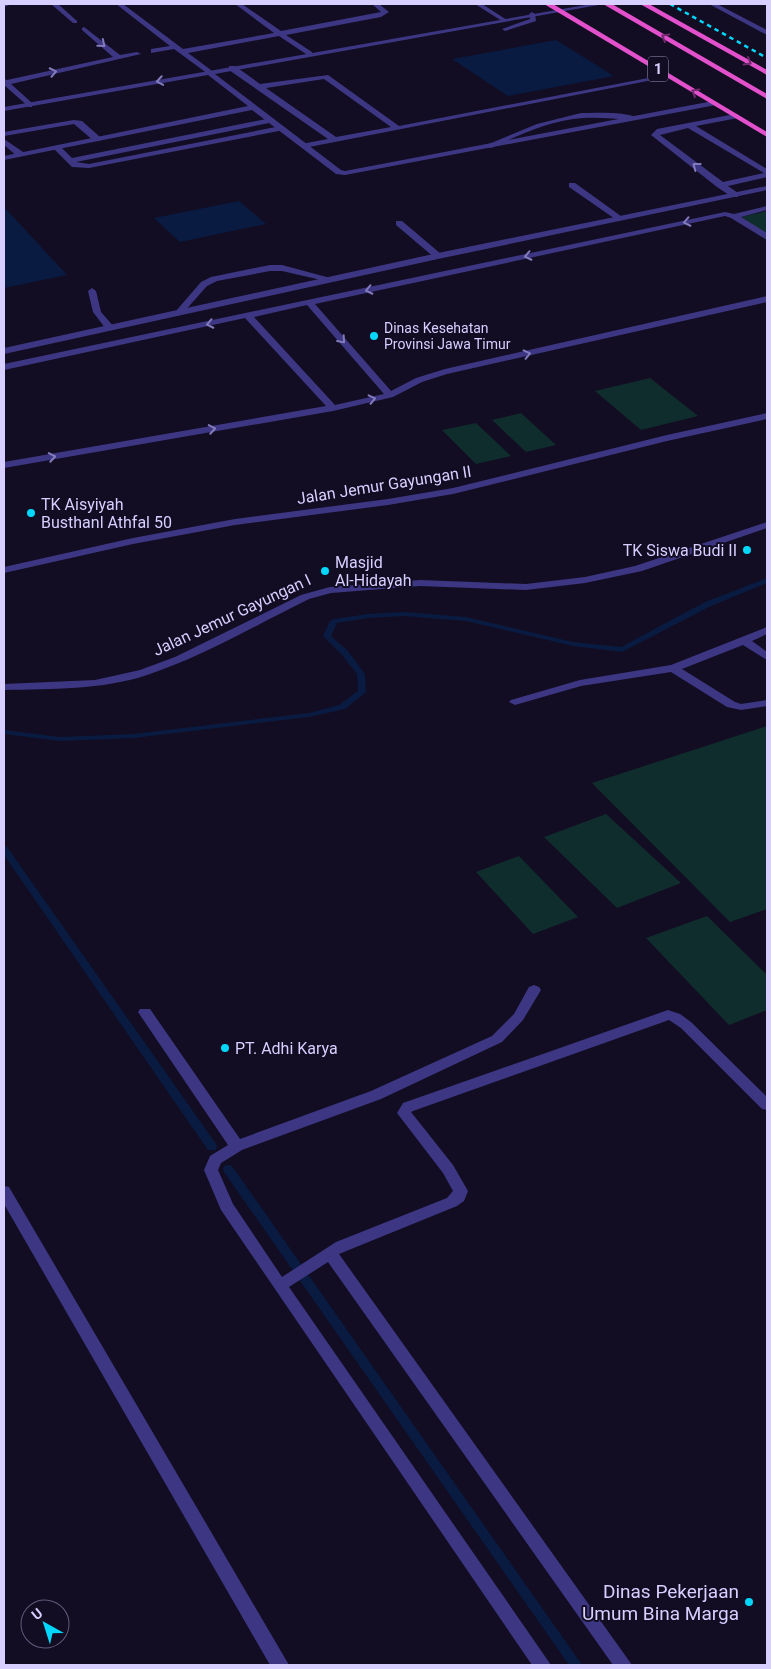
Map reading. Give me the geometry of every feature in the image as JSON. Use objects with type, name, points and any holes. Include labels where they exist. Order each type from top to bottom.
[{"type":"highway","name":"1","points":[[548,4],[767,135]]},
{"type":"highway","name":"1","points":[[608,4],[767,98]]},
{"type":"highway","points":[[644,4],[767,73]]},
{"type":"street","points":[[4,5],[9,4]]},
{"type":"street","points":[[54,4],[75,22]]},
{"type":"street","points":[[119,4],[339,172],[345,173],[713,103]]},
{"type":"street","points":[[238,4],[309,54]]},
{"type":"street","points":[[154,51],[179,49],[278,33],[380,15],[386,12],[375,4]]},
{"type":"street","points":[[478,4],[504,20]]},
{"type":"street","points":[[4,109],[532,14],[600,4]]},
{"type":"street","points":[[712,4],[767,34]]},
{"type":"street","points":[[504,29],[534,20],[532,14]]},
{"type":"street","points":[[759,29],[767,27]]},
{"type":"street","points":[[84,30],[120,58]]},
{"type":"street","points":[[4,82],[137,54]]},
{"type":"street","points":[[232,68],[335,140]]},
{"type":"street","points":[[304,146],[669,76]]},
{"type":"street","points":[[258,87],[325,78],[396,128]]},
{"type":"street","points":[[4,82],[29,105]]},
{"type":"street","points":[[4,158],[254,107]]},
{"type":"street","points":[[488,146],[534,127],[562,120],[593,115],[633,118]]},
{"type":"street","points":[[735,116],[660,131],[655,135],[735,195]]},
{"type":"street","points":[[70,161],[271,120]]},
{"type":"street","points":[[4,134],[74,122],[79,123],[97,139]]},
{"type":"street","points":[[689,125],[767,174]]},
{"type":"street","points":[[56,147],[75,165],[89,166],[281,128]]},
{"type":"street","points":[[4,141],[20,154]]},
{"type":"street","points":[[720,184],[767,174]]},
{"type":"street","points":[[572,186],[621,219]]},
{"type":"street","points":[[4,351],[330,279],[767,188]]},
{"type":"street","points":[[734,216],[767,208]]},
{"type":"street","points":[[4,367],[724,214],[734,216],[767,237]]},
{"type":"street","points":[[399,223],[438,256]]},
{"type":"street","points":[[180,312],[204,284],[214,279],[270,268],[282,268],[330,279]]},
{"type":"street","points":[[92,291],[97,312],[109,327]]},
{"type":"street","points":[[4,465],[333,408],[390,395],[419,380],[445,372],[767,299]]},
{"type":"street","points":[[310,303],[390,395]]},
{"type":"street","points":[[248,316],[333,408]]},
{"type":"street","name":"Jalan Jemur Gayungan II","points":[[4,570],[235,522],[388,502],[453,490],[667,438],[767,416]]},
{"type":"street","name":"Jalan Jemur Gayungan I","points":[[4,687],[95,683],[143,673],[188,654],[305,597],[330,590],[420,583],[526,586],[585,580],[638,569],[767,525]]},
{"type":"street","points":[[515,702],[580,683],[673,668],[744,641],[767,630]]},
{"type":"street","points":[[744,641],[767,657]]},
{"type":"street","points":[[673,668],[731,705],[741,707],[767,703]]},
{"type":"street","points":[[534,990],[519,1019],[496,1039],[376,1095],[237,1146],[215,1160],[211,1170],[226,1206],[284,1283],[542,1665]]},
{"type":"street","points":[[145,1012],[237,1146]]},
{"type":"street","points":[[284,1283],[330,1252],[452,1202],[460,1195],[461,1191],[448,1169],[404,1113],[406,1108],[666,1015],[675,1017],[686,1026],[767,1105]]},
{"type":"street","points":[[4,1191],[280,1665]]},
{"type":"street","points":[[330,1252],[623,1665]]},
{"type":"green space","points":[[767,211],[767,234],[741,217]]},
{"type":"green space","points":[[650,378],[698,416],[641,430],[595,391]]},
{"type":"green space","points":[[521,413],[556,445],[526,452],[492,420]]},
{"type":"green space","points":[[476,423],[511,456],[476,464],[442,430]]},
{"type":"green space","points":[[767,726],[767,909],[730,922],[592,783]]},
{"type":"green space","points":[[606,814],[681,883],[617,908],[544,837]]},
{"type":"green space","points":[[519,856],[578,917],[533,934],[476,872]]},
{"type":"green space","points":[[707,916],[767,975],[767,1010],[729,1025],[646,938]]},
{"type":"water","points":[[556,40],[614,76],[508,96],[452,59]]},
{"type":"water","points":[[239,201],[266,224],[180,242],[154,218]]},
{"type":"water","points":[[4,207],[67,275],[4,288]]},
{"type":"waterway","points":[[4,732],[60,739],[134,736],[309,715],[342,707],[362,692],[361,674],[345,653],[327,636],[334,621],[368,616],[404,614],[466,619],[573,644],[622,650],[708,604],[767,580]]},
{"type":"waterway","points":[[4,849],[212,1147]]},
{"type":"waterway","points":[[228,1169],[576,1665]]},
{"type":"railway","points":[[670,4],[767,58]]},
{"type":"place","name":"Dinas Kesehatan Provinsi Jawa Timur","points":[[374,336]]},
{"type":"place","name":"TK Aisyiyah Busthanl Athfal 50","points":[[31,513]]},
{"type":"place","name":"TK Siswa Budi II","points":[[747,550]]},
{"type":"place","name":"Masjid Al-Hidayah","points":[[325,571]]},
{"type":"place","name":"PT. Adhi Karya","points":[[225,1048]]},
{"type":"place","name":"Dinas Pekerjaan Umum Bina Marga","points":[[749,1602]]}]
